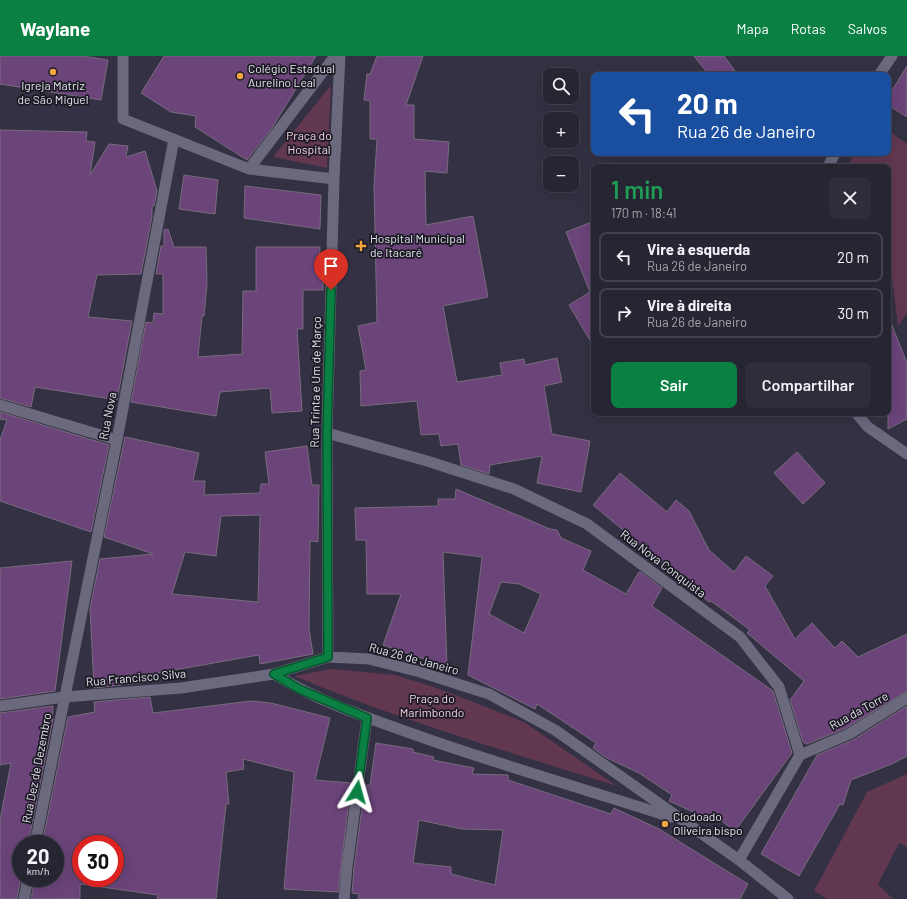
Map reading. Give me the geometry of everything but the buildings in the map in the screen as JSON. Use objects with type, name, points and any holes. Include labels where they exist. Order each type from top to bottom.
[{"type":"street","points":[[123,56],[123,119],[249,169],[334,179],[340,56]]},
{"type":"street","points":[[249,169],[335,56]]},
{"type":"street","points":[[881,72],[892,56]]},
{"type":"street","name":"Rua Nova","points":[[64,697],[117,440],[174,138]]},
{"type":"street","name":"Rua Trinta e Um de Março","points":[[328,657],[327,433],[334,179]]},
{"type":"street","points":[[0,405],[117,440]]},
{"type":"street","points":[[859,416],[868,427],[907,454]]},
{"type":"street","name":"Rua Nova Conquista","points":[[327,433],[427,461],[514,489],[587,524],[740,637],[779,687],[800,755]]},
{"type":"street","name":"Rua 26 de Janeiro","points":[[274,674],[328,657],[369,659],[420,672],[489,694],[555,730],[739,860],[788,899]]},
{"type":"street","name":"Rua 26 de Janeiro","points":[[274,674],[299,689],[367,718],[472,754],[682,820]]},
{"type":"street","name":"Rua Francisco Silva","points":[[0,706],[64,697],[181,688],[274,674]]},
{"type":"street","name":"Rua Dez de Dezembro","points":[[37,835],[64,697]]},
{"type":"street","name":"Rua da Torre","points":[[800,755],[849,734],[907,698]]},
{"type":"street","points":[[344,899],[346,867],[367,718]]},
{"type":"street","points":[[739,860],[800,755]]},
{"type":"street","points":[[24,899],[26,887]]},
{"type":"green space","name":"Praça do Hospital","points":[[331,85],[327,168],[273,157]]},
{"type":"green space","points":[[891,132],[907,144],[907,313],[898,326],[891,279],[891,164],[849,164],[853,156],[891,156]]},
{"type":"green space","name":"Praça do Marimbondo","points":[[332,669],[395,675],[437,688],[524,722],[617,786],[414,721],[294,676]]},
{"type":"green space","points":[[907,774],[907,847],[899,843],[878,884],[893,899],[827,899],[814,891],[867,792]]},
{"type":"place","name":"Igreja Matriz de São Miguel","points":[[53,72]]},
{"type":"place","name":"Colégio Estadual Aurelino Leal","points":[[240,76]]},
{"type":"place","name":"Hospital Municipal de Itacaré","points":[[361,246]]},
{"type":"place","name":"Clodoado Oliveira bispo","points":[[665,824]]},
{"type":"route","points":[[331,290],[327,433],[328,657],[274,674],[299,689],[367,718],[357,792]]}]
